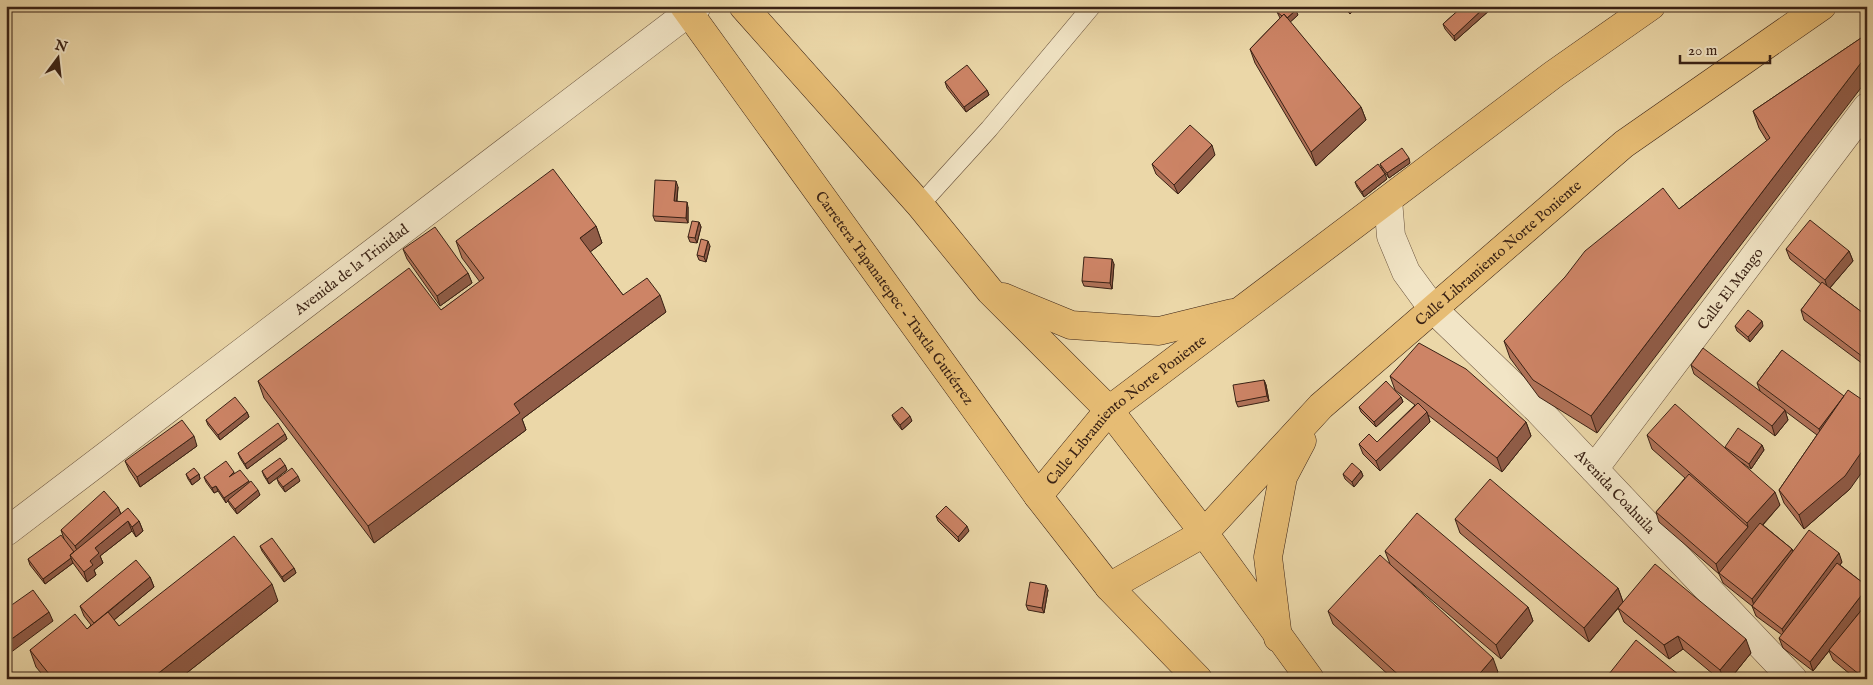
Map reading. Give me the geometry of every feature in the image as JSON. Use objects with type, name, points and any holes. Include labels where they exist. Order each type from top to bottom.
[{"type":"main road","points":[[743,6],[920,205],[990,292],[1109,410],[1204,533],[1278,638],[1310,679]]},
{"type":"main road","name":"Calle Libramiento Norte Poniente","points":[[1038,496],[1109,410],[1554,74],[1651,6]]},
{"type":"main road","name":"Calle Libramiento Norte Poniente","points":[[1109,587],[1204,533],[1321,406],[1624,144],[1822,6]]},
{"type":"main road","name":"Carretera Tapanatepec - Tuxtla Gutiérrez","points":[[690,8],[1038,496],[1109,587],[1198,679]]},
{"type":"main road","points":[[990,292],[1071,325],[1159,331],[1243,310]]},
{"type":"main road","points":[[1278,638],[1268,557],[1283,478],[1321,406]]},
{"type":"street","name":"Avenida de la Trinidad","points":[[6,532],[690,8]]},
{"type":"street","name":"Calle El Mango","points":[[1594,468],[1867,107]]},
{"type":"street","name":"Avenida Coahuila","points":[[1388,200],[1391,236],[1406,272],[1433,310],[1539,411],[1793,679]]},
{"type":"lane","points":[[920,205],[989,129],[1092,6]]},
{"type":"building","points":[[1283,6],[1293,6],[1296,10],[1287,18],[1284,14],[1282,16],[1277,12]]},
{"type":"building","points":[[1463,6],[1486,6],[1454,36],[1443,24]]},
{"type":"building","points":[[1284,14],[1361,107],[1311,152],[1250,49]]},
{"type":"building","points":[[1867,34],[1867,55],[1591,416],[1533,380],[1504,341],[1565,277],[1585,251],[1663,188],[1679,209],[1770,138],[1753,111]]},
{"type":"building","points":[[967,65],[987,90],[964,107],[945,82]]},
{"type":"building","points":[[1190,125],[1212,145],[1174,185],[1152,164]]},
{"type":"building","points":[[1402,148],[1409,158],[1387,173],[1380,164]]},
{"type":"building","points":[[1378,164],[1385,174],[1362,192],[1355,182]]},
{"type":"building","points":[[553,169],[596,226],[580,238],[623,295],[647,278],[660,295],[514,404],[520,413],[368,526],[258,381],[409,268],[441,310],[484,278],[456,241]]},
{"type":"building","points":[[655,180],[676,181],[674,201],[687,202],[686,218],[653,216]]},
{"type":"building","points":[[1810,220],[1849,251],[1825,280],[1786,249]]},
{"type":"building","points":[[692,221],[699,222],[695,238],[688,237]]},
{"type":"building","points":[[435,227],[468,273],[437,296],[403,249]]},
{"type":"building","points":[[701,239],[708,241],[704,257],[697,255]]},
{"type":"building","points":[[1084,257],[1112,259],[1110,283],[1082,281]]},
{"type":"building","points":[[1822,282],[1867,316],[1867,360],[1801,310]]},
{"type":"building","points":[[1748,310],[1762,321],[1748,337],[1735,326]]},
{"type":"building","points":[[1419,343],[1466,369],[1526,422],[1497,458],[1390,376]]},
{"type":"building","points":[[1703,348],[1785,410],[1772,426],[1691,365]]},
{"type":"building","points":[[1782,350],[1844,396],[1819,429],[1757,383]]},
{"type":"building","points":[[1264,380],[1267,396],[1236,402],[1233,385]]},
{"type":"building","points":[[1386,381],[1401,397],[1374,422],[1359,407]]},
{"type":"building","points":[[1848,390],[1867,403],[1867,444],[1845,476],[1799,515],[1779,490]]},
{"type":"building","points":[[235,397],[247,412],[218,435],[206,420]]},
{"type":"building","points":[[1418,403],[1427,412],[1376,461],[1359,444],[1369,434],[1377,442]]},
{"type":"building","points":[[1675,404],[1775,492],[1747,523],[1647,435]]},
{"type":"building","points":[[902,407],[910,416],[900,425],[892,415]]},
{"type":"building","points":[[182,420],[194,436],[137,477],[125,461]]},
{"type":"building","points":[[278,423],[285,434],[245,464],[238,453]]},
{"type":"building","points":[[1738,428],[1762,445],[1749,464],[1725,447]]},
{"type":"building","points":[[280,458],[285,465],[267,479],[262,471]]},
{"type":"building","points":[[226,461],[234,472],[229,477],[240,470],[249,481],[224,498],[216,486],[212,488],[204,477]]},
{"type":"building","points":[[1352,463],[1361,471],[1352,482],[1343,474]]},
{"type":"building","points":[[194,468],[199,474],[190,480],[186,474]]},
{"type":"building","points":[[292,468],[298,476],[283,487],[277,479]]},
{"type":"building","points":[[1689,474],[1748,527],[1716,564],[1656,512]]},
{"type":"building","points":[[1490,479],[1618,588],[1584,628],[1455,519]]},
{"type":"building","points":[[251,481],[258,490],[235,509],[228,500]]},
{"type":"building","points":[[104,491],[118,507],[75,546],[61,530]]},
{"type":"building","points":[[946,506],[967,526],[958,537],[936,516]]},
{"type":"building","points":[[128,508],[139,521],[132,527],[128,521],[95,548],[99,553],[90,561],[93,565],[84,572],[70,555]]},
{"type":"building","points":[[1417,513],[1528,607],[1496,645],[1385,551]]},
{"type":"building","points":[[1760,523],[1792,549],[1752,599],[1719,573]]},
{"type":"building","points":[[1809,530],[1839,553],[1782,629],[1752,606]]},
{"type":"building","points":[[61,535],[74,552],[70,555],[71,558],[43,579],[28,559]]},
{"type":"building","points":[[234,536],[272,584],[151,679],[53,679],[30,650],[75,614],[87,629],[108,612],[119,626]]},
{"type":"building","points":[[272,538],[294,568],[282,577],[260,546]]},
{"type":"building","points":[[1380,555],[1493,658],[1475,679],[1403,679],[1328,611]]},
{"type":"building","points":[[136,560],[150,577],[94,623],[80,606]]},
{"type":"building","points":[[1837,563],[1867,586],[1867,588],[1810,662],[1779,638]]},
{"type":"building","points":[[1655,564],[1746,639],[1720,670],[1678,636],[1664,645],[1618,608]]},
{"type":"building","points":[[1030,582],[1046,585],[1042,608],[1026,605]]},
{"type":"building","points":[[33,590],[49,612],[6,643],[6,609]]},
{"type":"building","points":[[1864,607],[1867,609],[1867,679],[1829,650]]},
{"type":"building","points":[[1636,640],[1684,679],[1605,679]]},
{"type":"building","points":[[1108,674],[1111,679],[1102,679]]}]
